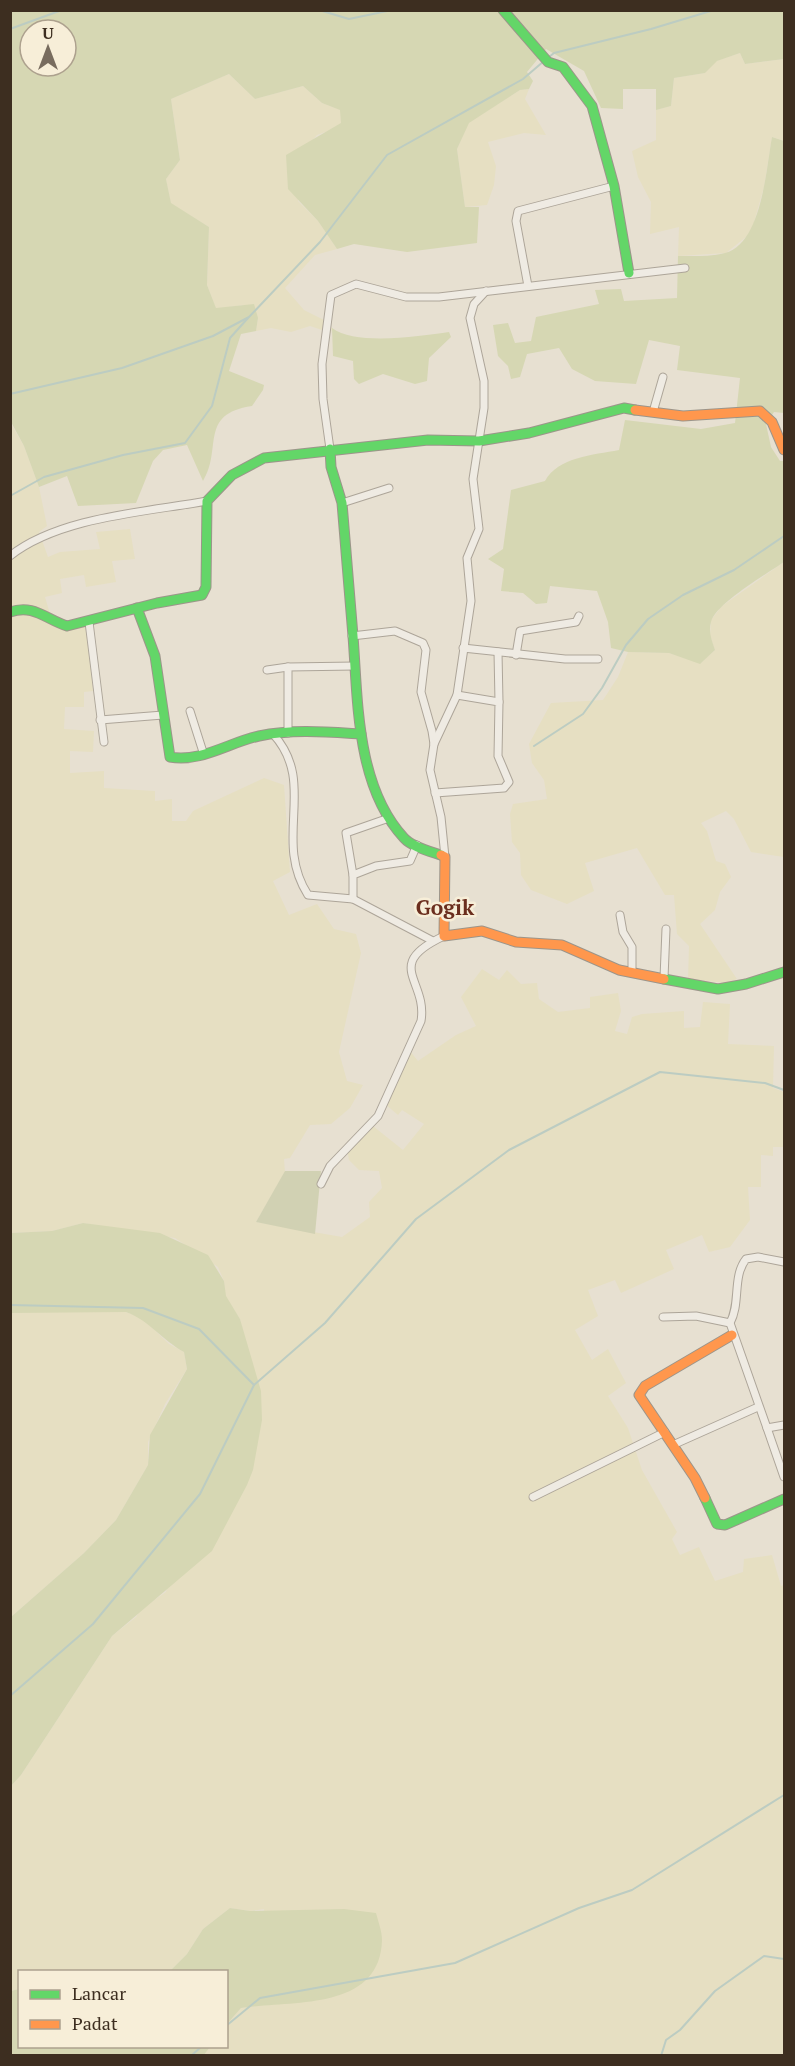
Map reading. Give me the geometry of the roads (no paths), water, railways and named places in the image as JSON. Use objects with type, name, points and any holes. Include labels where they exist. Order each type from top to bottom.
[{"type":"street","points":[[502,10],[545,59],[563,67],[592,106],[602,135],[614,186],[629,273]]},
{"type":"street","points":[[528,286],[516,221],[518,211],[614,186]]},
{"type":"street","points":[[445,857],[403,837],[389,818],[378,792],[361,734],[342,503],[332,467],[322,364],[332,295],[356,284],[415,298],[685,268]]},
{"type":"street","points":[[444,936],[445,857],[441,817],[430,770],[434,744],[457,695],[471,602],[467,558],[479,529],[473,479],[484,408],[484,381],[470,318],[474,304],[486,291]]},
{"type":"street","points":[[653,412],[663,377]]},
{"type":"street","points":[[10,556],[22,547],[65,527],[207,501],[248,463],[264,458],[428,440],[479,441],[529,433],[614,409],[634,408],[682,416],[760,411],[766,413],[776,428],[784,450]]},
{"type":"street","points":[[342,503],[389,488]]},
{"type":"street","points":[[10,612],[20,609],[36,609],[67,626],[137,608],[196,598],[205,591],[207,501]]},
{"type":"street","points":[[137,608],[155,656],[170,757],[186,759],[248,738],[273,734],[361,734]]},
{"type":"street","points":[[516,655],[520,631],[576,622],[579,616]]},
{"type":"street","points":[[89,622],[104,742]]},
{"type":"street","points":[[352,636],[395,631],[423,643],[426,650],[422,693],[434,744]]},
{"type":"street","points":[[463,648],[516,655],[598,659]]},
{"type":"street","points":[[435,793],[507,786],[509,782],[498,756],[498,652]]},
{"type":"street","points":[[267,670],[288,667],[355,666]]},
{"type":"street","points":[[288,667],[288,734]]},
{"type":"street","points":[[457,695],[499,702]]},
{"type":"street","points":[[190,711],[203,752]]},
{"type":"street","points":[[100,720],[163,715]]},
{"type":"street","points":[[273,734],[284,746],[292,768],[295,797],[292,856],[297,875],[308,894],[314,897],[353,899],[433,941]]},
{"type":"street","points":[[353,899],[353,875],[346,833],[389,818]]},
{"type":"street","points":[[353,875],[376,866],[410,861],[417,845]]},
{"type":"street","points":[[620,915],[622,932],[632,947],[632,973]]},
{"type":"street","points":[[664,978],[666,929]]},
{"type":"street","points":[[321,1184],[330,1166],[378,1116],[421,1021],[421,1009],[411,975],[411,965],[418,952],[433,941],[444,936],[482,931],[516,942],[562,945],[602,963],[632,973],[718,989],[766,979],[784,972]]},
{"type":"street","points":[[784,1262],[758,1257],[746,1259],[741,1268],[736,1310],[730,1323],[732,1335],[784,1477]]},
{"type":"street","points":[[663,1317],[696,1316],[730,1323]]},
{"type":"street","points":[[732,1335],[640,1390],[641,1400],[675,1444],[708,1500],[717,1524],[725,1525],[784,1499]]},
{"type":"street","points":[[675,1444],[758,1407]]},
{"type":"street","points":[[767,1428],[784,1425]]},
{"type":"street","points":[[533,1497],[665,1432]]},
{"type":"waterway","points":[[10,29],[62,10]]},
{"type":"waterway","points":[[319,10],[349,19],[392,10]]},
{"type":"waterway","points":[[549,57],[554,53],[651,29],[714,10]]},
{"type":"waterway","points":[[10,394],[122,368],[213,336],[249,317],[320,242],[387,155],[523,79],[544,61]]},
{"type":"waterway","points":[[10,496],[44,477],[123,455],[185,443],[212,406],[230,338],[248,318]]},
{"type":"waterway","points":[[534,746],[583,714],[602,688],[626,645],[648,619],[683,595],[734,570],[784,536]]},
{"type":"waterway","points":[[10,1696],[93,1624],[200,1494],[254,1385],[325,1323],[416,1219],[509,1150],[660,1072],[765,1083],[784,1090]]},
{"type":"waterway","points":[[10,1305],[143,1308],[199,1329],[254,1385]]},
{"type":"waterway","points":[[228,2024],[260,1998],[455,1963],[579,1908],[632,1890],[784,1795]]},
{"type":"waterway","points":[[661,2056],[666,2040],[680,2030],[715,1991],[764,1956],[784,1959]]},
{"type":"waterway","points":[[191,2056],[200,2048]]},
{"type":"district","name":"Gogik","points":[[445,907]]}]
